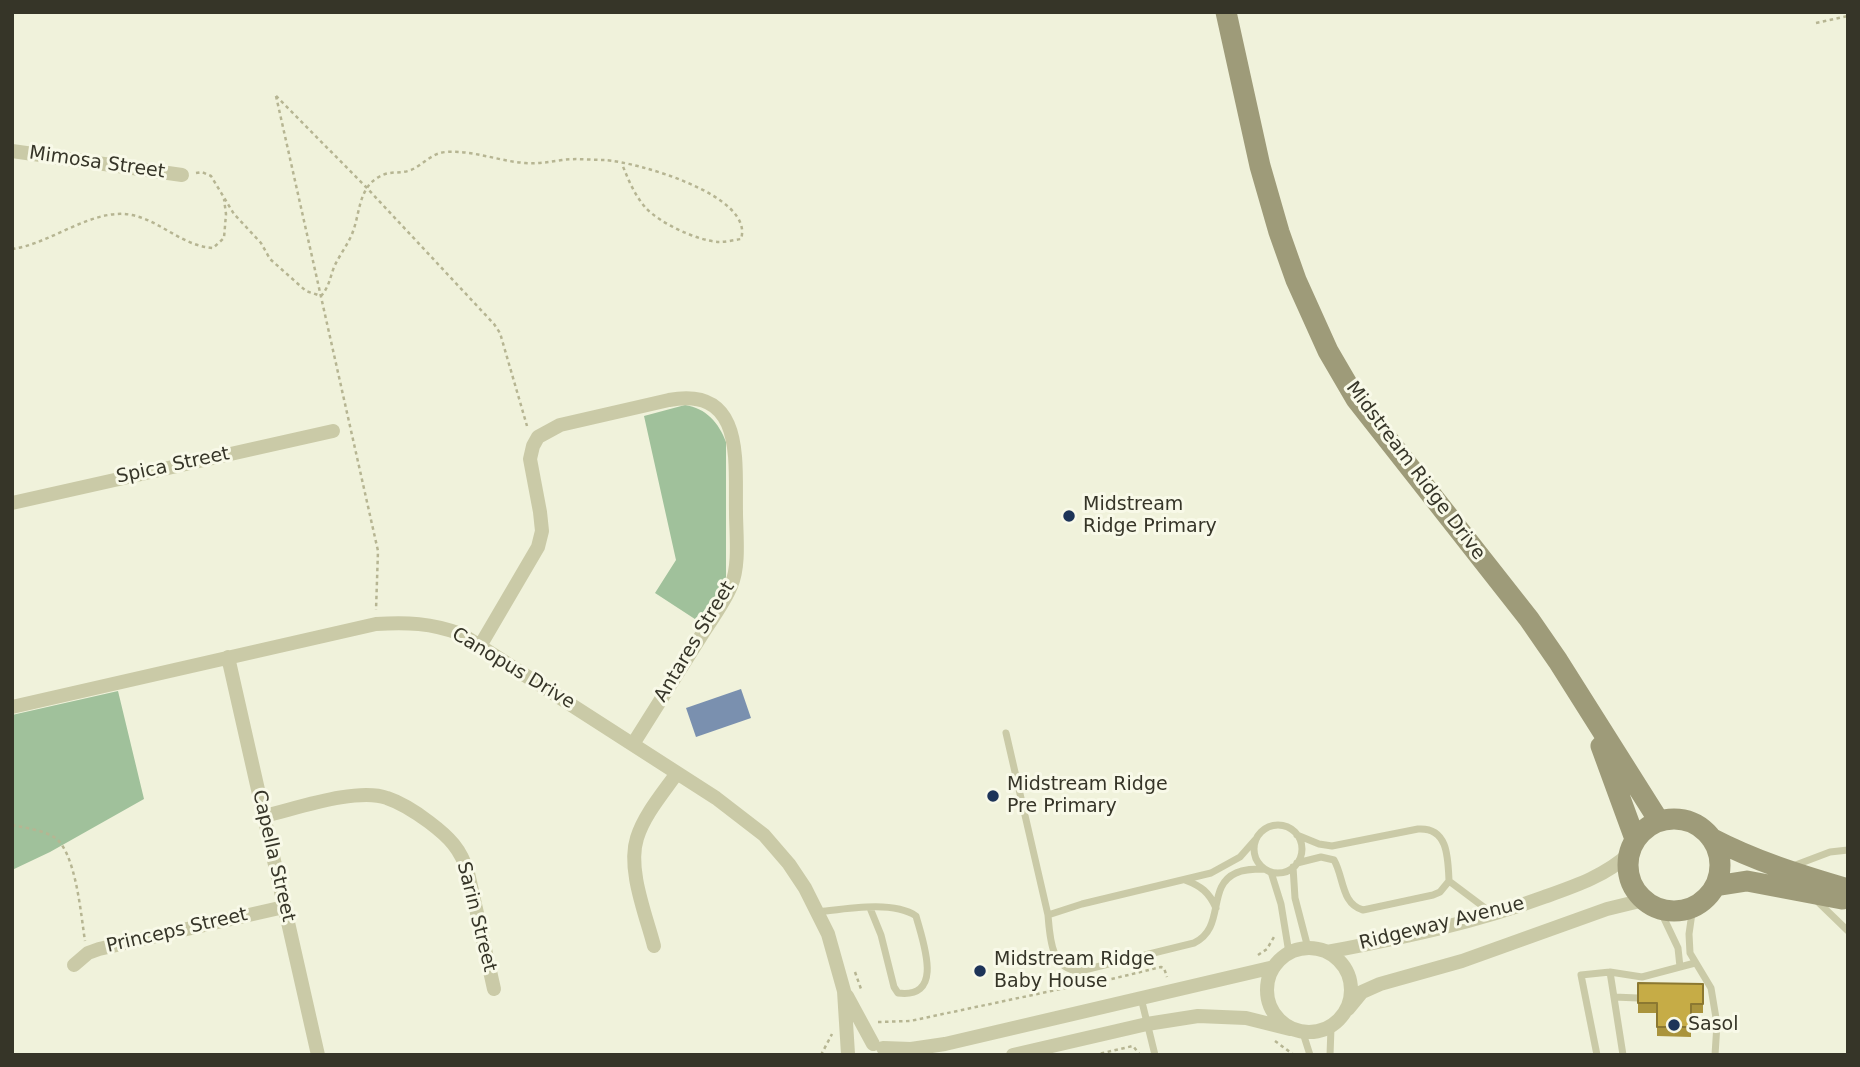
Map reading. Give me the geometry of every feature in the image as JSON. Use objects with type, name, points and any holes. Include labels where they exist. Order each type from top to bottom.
[{"type":"street","name":"Midstream Ridge Drive","points":[[1226,12],[1260,166],[1279,232],[1296,280],[1328,351],[1356,399],[1529,620],[1659,821]]},
{"type":"street","name":"Mimosa Street","points":[[12,151],[182,174]]},
{"type":"street","name":"Antares Street","points":[[533,446],[538,437],[560,425],[686,397],[701,398],[711,404],[728,423],[735,450],[733,583],[633,744]]},
{"type":"street","name":"Spica Street","points":[[12,503],[334,431]]},
{"type":"street","points":[[480,646],[538,547],[542,531],[530,459],[533,446]]},
{"type":"street","name":"Canopus Drive","points":[[12,707],[376,624],[411,622],[461,634],[716,798],[764,835],[789,864],[828,934],[844,991],[848,1054]]},
{"type":"street","name":"Capella Street","points":[[228,657],[318,1055]]},
{"type":"street","name":"Midstream Ridge Drive","points":[[1588,709],[1632,847]]},
{"type":"street","points":[[654,946],[635,872],[634,849],[643,823],[677,773]]},
{"type":"street","name":"Sarin Street","points":[[264,816],[350,796],[375,795],[401,804],[448,836],[463,856],[494,989]]},
{"type":"street","points":[[1682,819],[1703,829],[1717,849],[1720,861],[1715,886],[1708,896],[1693,906],[1676,911],[1652,904],[1630,879],[1632,847],[1646,828],[1659,821],[1682,819]]},
{"type":"street","points":[[1711,838],[1745,856],[1783,870],[1848,888]]},
{"type":"street","name":"Ridgeway Avenue","points":[[1327,952],[1391,940],[1494,915],[1595,877],[1617,865],[1632,847]]},
{"type":"street","points":[[1715,886],[1747,881],[1848,900]]},
{"type":"street","name":"Ridgeway Avenue","points":[[1348,1009],[1362,992],[1380,984],[1462,961],[1607,909],[1652,904]]},
{"type":"street","name":"Princeps Street","points":[[74,965],[88,953],[99,949],[284,907]]},
{"type":"street","points":[[1013,1055],[1178,1018],[1246,1018],[1297,1031],[1317,1032],[1331,1028],[1348,1009],[1352,996],[1347,970],[1338,959],[1327,952],[1308,948],[1289,953],[1274,967],[1268,980],[1268,1001],[1278,1020],[1297,1031]]},
{"type":"street","points":[[848,1054],[855,1048],[911,1049],[936,1046],[1274,967]]},
{"type":"street","name":"Canopus Drive","points":[[844,991],[883,1049]]},
{"type":"lane","points":[[1006,733],[1052,942],[1061,965],[1066,970],[1080,971],[1194,943],[1208,933],[1222,887],[1231,875],[1244,870],[1286,871],[1295,865],[1321,857],[1334,860],[1349,901],[1363,910],[1440,892],[1449,881]]},
{"type":"lane","points":[[1048,915],[1082,904],[1211,873],[1240,857],[1259,833],[1275,825],[1283,825],[1297,835],[1332,846],[1418,829],[1433,830],[1438,833],[1443,844],[1449,881],[1494,915]]},
{"type":"lane","points":[[1297,835],[1301,854],[1295,865],[1295,898],[1308,948]]},
{"type":"lane","points":[[1255,841],[1257,861],[1268,870],[1281,904],[1289,953]]},
{"type":"lane","points":[[1783,870],[1830,852],[1848,850]]},
{"type":"lane","points":[[1184,880],[1203,888],[1216,909]]},
{"type":"lane","points":[[1810,894],[1848,931]]},
{"type":"lane","points":[[1652,904],[1673,936],[1680,967]]},
{"type":"lane","points":[[1693,906],[1689,943],[1695,963],[1711,988],[1717,1024],[1715,1055]]},
{"type":"lane","points":[[818,912],[870,908],[901,909],[916,916],[928,971],[922,988],[916,993],[898,993],[894,987],[881,935],[870,908]]},
{"type":"lane","points":[[1597,1055],[1581,975],[1610,972],[1642,977],[1695,963]]},
{"type":"lane","points":[[1610,972],[1623,1055]]},
{"type":"lane","points":[[1141,998],[1155,1055]]},
{"type":"lane","points":[[1614,998],[1638,998]]},
{"type":"lane","points":[[1703,998],[1713,998]]},
{"type":"lane","points":[[1329,1055],[1331,1028]]},
{"type":"lane","points":[[1297,1031],[1310,1055]]},
{"type":"path","points":[[1816,23],[1848,16]]},
{"type":"path","points":[[376,624],[378,551],[276,96],[366,187],[494,324],[502,341],[533,446]]},
{"type":"path","points":[[321,296],[328,287],[334,267],[353,232],[366,187],[378,177],[395,170],[408,171],[444,152],[465,152],[521,163],[608,161],[622,163],[682,180],[706,192],[730,209],[741,222],[744,231],[741,239],[718,242],[678,229],[660,219],[647,210],[636,195],[622,163]]},
{"type":"path","points":[[182,174],[202,172],[211,176],[234,214],[261,243],[270,259],[306,291],[321,296]]},
{"type":"path","points":[[12,249],[35,244],[88,222],[118,214],[132,215],[203,248],[213,248],[224,238],[226,214],[223,195]]},
{"type":"path","points":[[12,825],[45,833],[66,849],[88,953]]},
{"type":"path","points":[[1255,957],[1267,949],[1275,935]]},
{"type":"path","points":[[853,966],[861,991]]},
{"type":"path","points":[[876,1022],[910,1021],[1083,986],[1161,967],[1164,968],[1170,990]]},
{"type":"path","points":[[1274,1040],[1294,1055]]},
{"type":"path","points":[[1094,1055],[1133,1046],[1140,1055]]},
{"type":"green space","points":[[685,405],[699,409],[711,418],[726,442],[726,577],[724,589],[701,623],[655,593],[676,560],[644,416]]},
{"type":"green space","points":[[118,691],[144,799],[50,852],[12,870],[12,715]]},
{"type":"water","points":[[741,689],[751,718],[696,737],[686,708]]},
{"type":"building","name":"Sasol","points":[[1638,983],[1703,984],[1703,1004],[1691,1004],[1691,1027],[1657,1027],[1657,1003],[1638,1003]]},
{"type":"place","name":"Midstream Ridge Primary","points":[[1069,516]]},
{"type":"place","name":"Midstream Ridge Pre Primary","points":[[993,796]]},
{"type":"place","name":"Midstream Ridge Baby House","points":[[980,971]]},
{"type":"place","name":"Sasol","points":[[1674,1025]]}]
